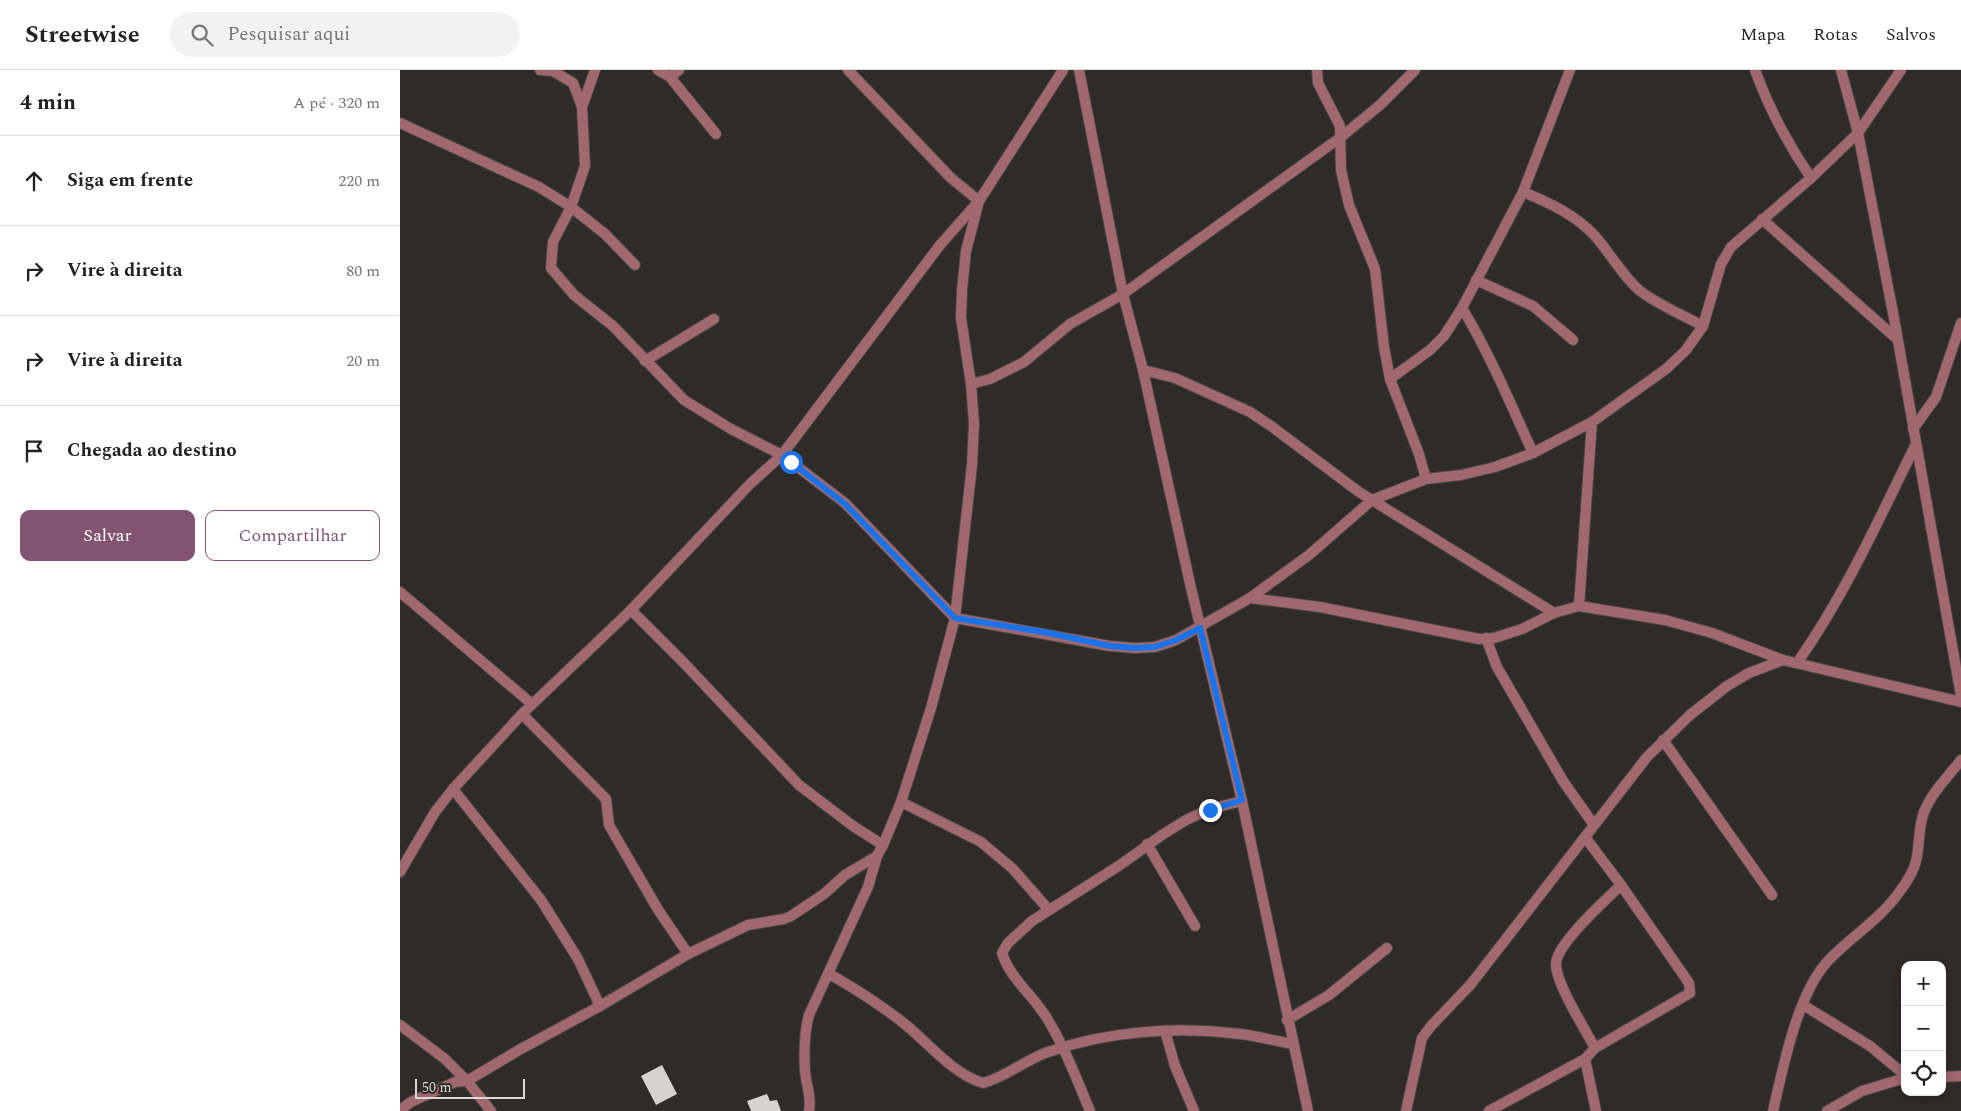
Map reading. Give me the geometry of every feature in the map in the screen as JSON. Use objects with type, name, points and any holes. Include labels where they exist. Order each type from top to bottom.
[{"type":"street","points":[[540,70],[553,71],[573,83],[582,107],[585,166],[570,207],[553,242],[551,268],[574,295],[613,326],[684,400],[731,429],[782,455],[845,504],[955,618],[1049,633],[1110,646],[1135,648],[1155,647],[1169,642],[1200,628],[1250,598],[1308,555],[1372,500],[1426,479],[1461,476],[1495,468],[1532,453],[1592,422],[1666,369],[1686,350],[1703,326],[1722,264],[1731,247],[1811,178],[1858,133],[1901,70]]},
{"type":"street","points":[[582,107],[595,70]]},
{"type":"street","points":[[658,70],[670,77],[716,134]]},
{"type":"street","points":[[670,77],[679,70]]},
{"type":"street","points":[[848,70],[951,178],[978,200]]},
{"type":"street","points":[[400,872],[435,812],[453,789],[522,714],[631,610],[750,484],[782,455],[934,252],[978,200],[1063,70]]},
{"type":"street","points":[[1079,70],[1123,294],[1200,628],[1242,800],[1292,1044],[1308,1111]]},
{"type":"street","points":[[1317,70],[1318,83],[1338,121],[1341,137],[1342,170],[1349,205],[1375,269],[1383,339],[1390,379],[1419,454],[1426,479]]},
{"type":"street","points":[[971,384],[990,379],[1024,362],[1070,324],[1123,294],[1341,137],[1380,104],[1415,70]]},
{"type":"street","points":[[1390,379],[1430,350],[1444,336],[1462,308],[1523,192],[1570,70]]},
{"type":"street","points":[[1755,70],[1774,118],[1811,178]]},
{"type":"street","points":[[1841,70],[1858,133],[1961,696]]},
{"type":"street","points":[[400,122],[539,187],[570,207],[605,234],[634,265]]},
{"type":"street","points":[[1523,192],[1565,212],[1583,225],[1644,294],[1703,326]]},
{"type":"street","points":[[818,1111],[810,1107],[805,1072],[806,1027],[809,1016],[868,887],[877,856],[884,846],[928,716],[955,618],[972,465],[974,424],[971,384],[961,318],[962,290],[966,251],[978,200]]},
{"type":"street","points":[[1762,219],[1897,339]]},
{"type":"street","points":[[1476,280],[1533,306],[1572,340]]},
{"type":"street","points":[[1462,308],[1499,374],[1532,453]]},
{"type":"street","points":[[645,361],[714,318]]},
{"type":"street","points":[[1913,429],[1936,397],[1961,323]]},
{"type":"street","points":[[1142,370],[1175,378],[1250,412],[1372,500],[1554,612]]},
{"type":"street","points":[[1579,606],[1592,422]]},
{"type":"street","points":[[1797,663],[1817,634],[1878,525],[1916,444]]},
{"type":"street","points":[[400,592],[532,704]]},
{"type":"street","points":[[1250,598],[1320,607],[1479,639],[1494,638],[1522,629],[1554,612],[1579,606],[1665,620],[1712,633],[1783,660],[1961,702]]},
{"type":"street","points":[[631,610],[683,662],[799,785],[884,846]]},
{"type":"street","points":[[1486,638],[1497,667],[1553,765],[1594,825]]},
{"type":"street","points":[[1406,1111],[1422,1038],[1430,1026],[1471,984],[1647,758],[1690,715],[1727,686],[1749,673],[1783,660]]},
{"type":"street","points":[[522,714],[606,799],[609,825],[657,908],[688,954]]},
{"type":"street","points":[[1663,740],[1772,895]]},
{"type":"street","points":[[1773,1111],[1781,1075],[1803,1005],[1816,977],[1826,963],[1884,909],[1900,891],[1916,863],[1923,815],[1930,798],[1961,760]]},
{"type":"street","points":[[453,789],[541,900],[578,960],[600,1006]]},
{"type":"street","points":[[1090,1111],[1063,1047],[1048,1018],[1010,968],[1002,953],[1015,935],[1048,909],[1120,865],[1147,844],[1186,820],[1242,800]]},
{"type":"street","points":[[900,802],[981,842],[1013,869],[1048,909]]},
{"type":"street","points":[[1489,1111],[1585,1059],[1595,1048],[1687,995],[1690,989],[1689,983],[1622,885],[1585,837]]},
{"type":"street","points":[[1147,844],[1195,926]]},
{"type":"street","points":[[400,1110],[411,1102],[455,1082],[467,1081],[688,954],[748,925],[792,916],[824,894],[846,875],[877,856]]},
{"type":"street","points":[[1595,1048],[1566,994],[1557,970],[1556,960],[1572,935],[1622,885]]},
{"type":"street","points":[[1288,1020],[1329,996],[1387,948]]},
{"type":"street","points":[[829,974],[844,982],[905,1024],[963,1074],[983,1083],[992,1081],[1034,1056],[1101,1037],[1165,1031],[1239,1034],[1292,1044]]},
{"type":"street","points":[[1803,1005],[1870,1046],[1901,1073]]},
{"type":"street","points":[[400,1026],[445,1059],[467,1081],[491,1111]]},
{"type":"street","points":[[1165,1031],[1175,1066],[1194,1111]]},
{"type":"street","points":[[1585,1059],[1596,1111]]},
{"type":"street","points":[[1946,1077],[1961,1076]]},
{"type":"street","points":[[1827,1111],[1862,1091],[1901,1077]]},
{"type":"building","points":[[662,1065],[677,1094],[656,1105],[641,1076]]},
{"type":"building","points":[[767,1094],[770,1101],[777,1100],[781,1111],[751,1111],[747,1101]]},
{"type":"route","points":[[791,462],[845,504],[911,573],[940,600],[955,618],[1049,633],[1110,646],[1135,648],[1155,647],[1176,640],[1200,628],[1242,800],[1210,810]]}]
